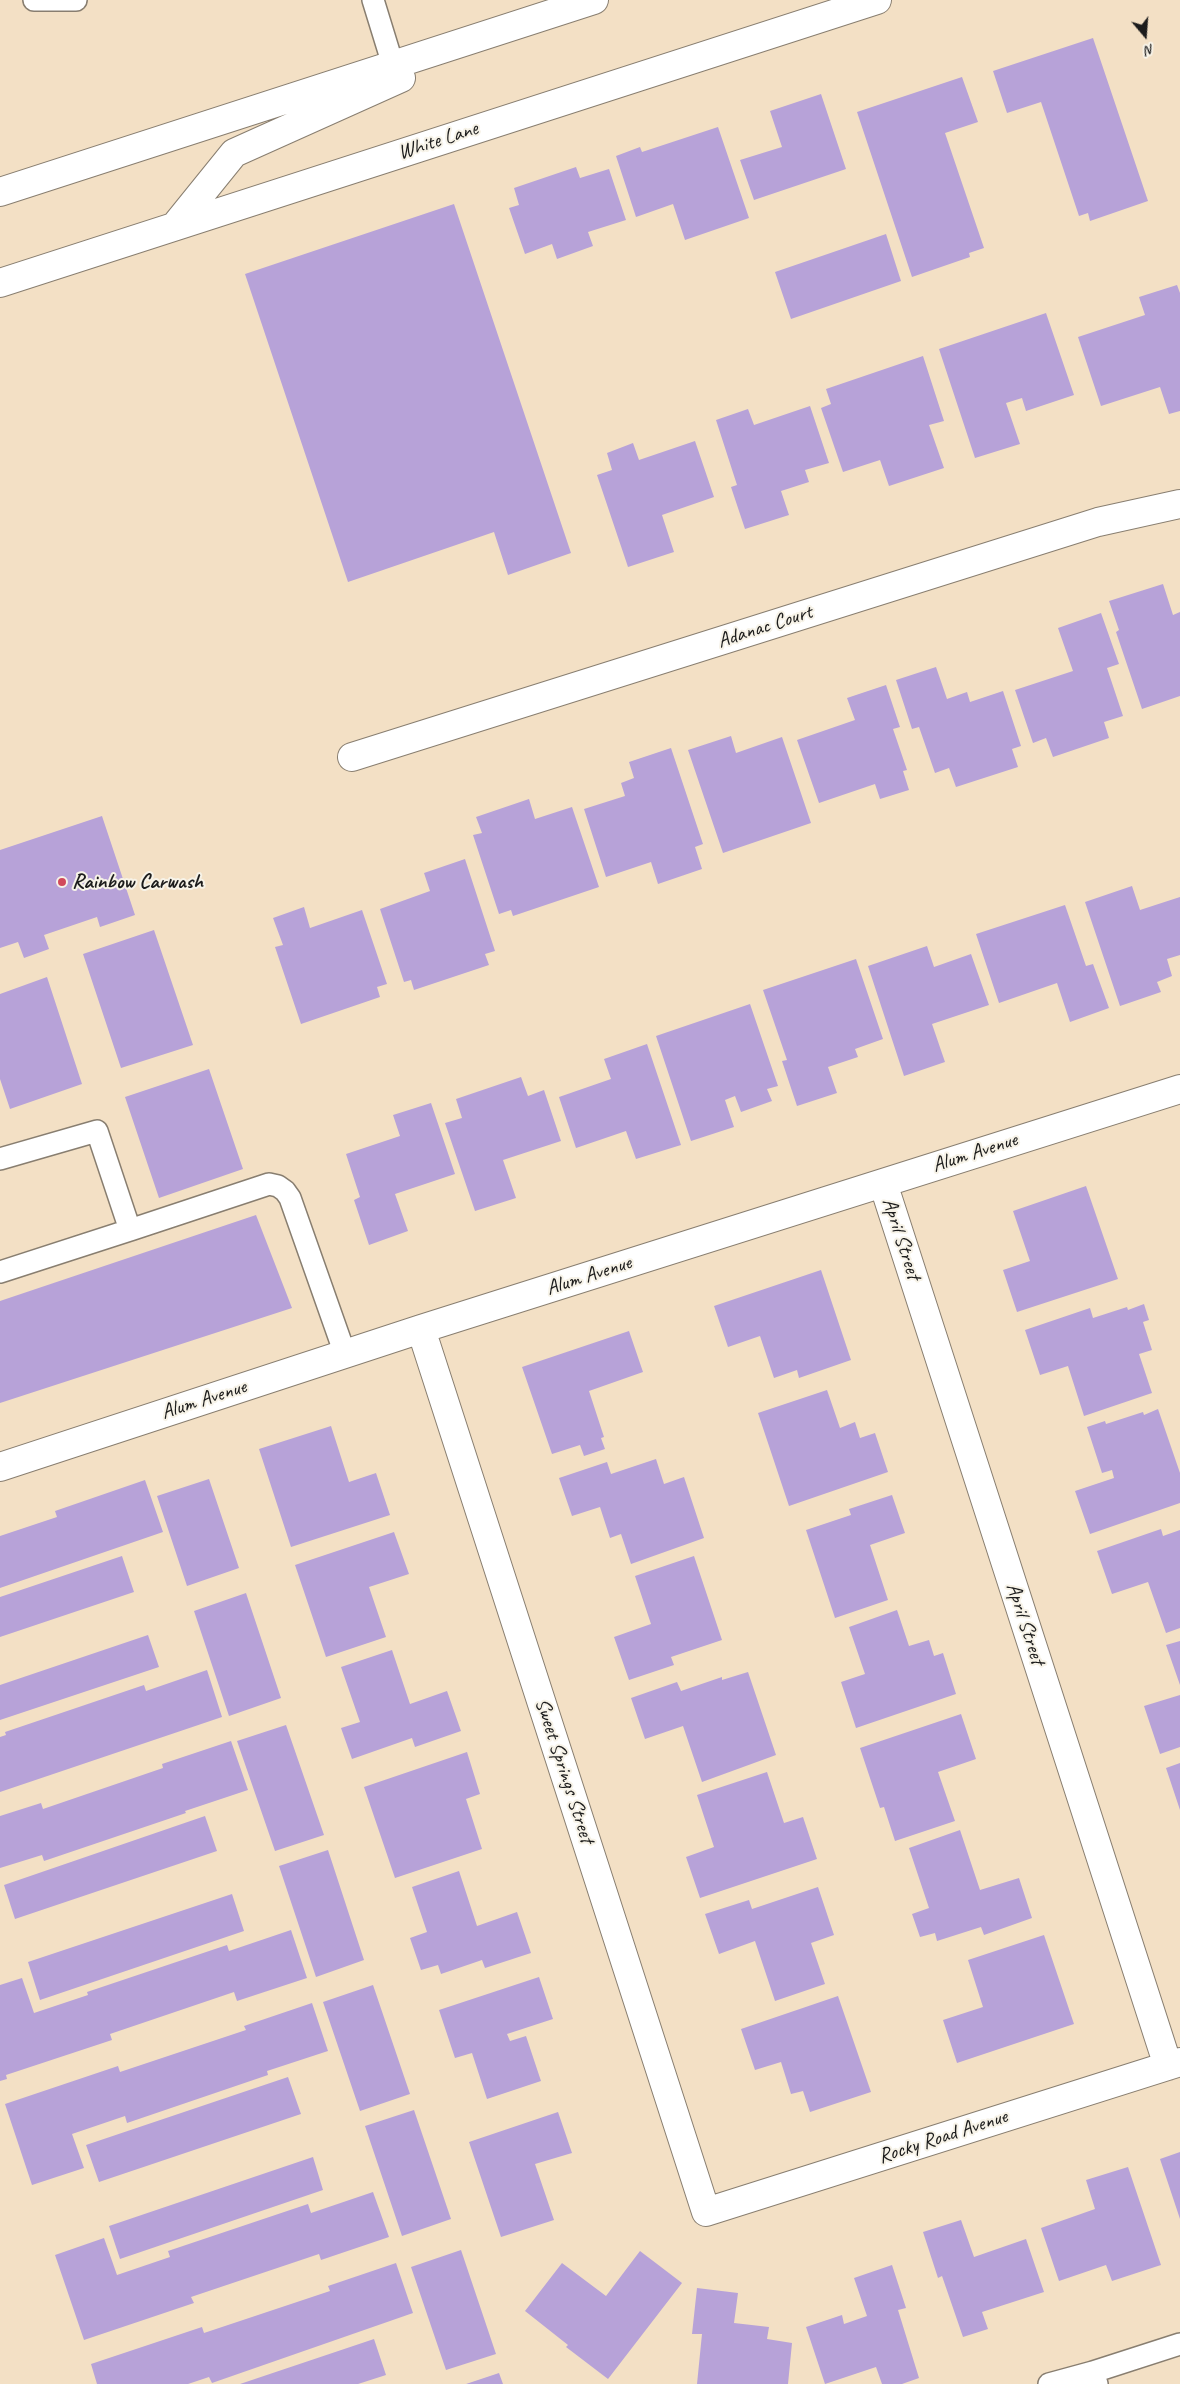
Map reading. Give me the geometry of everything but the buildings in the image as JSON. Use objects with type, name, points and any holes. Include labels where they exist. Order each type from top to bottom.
[{"type":"street","points":[[0,192],[594,0]]},
{"type":"street","name":"White Lane","points":[[0,283],[877,0]]},
{"type":"street","points":[[175,226],[234,153],[523,23]]},
{"type":"street","name":"Adanac Court","points":[[352,757],[1098,522],[1180,504]]},
{"type":"street","name":"Alum Avenue","points":[[0,1467],[421,1329],[1180,1089]]},
{"type":"street","name":"April Street","points":[[883,1183],[1174,2064]]},
{"type":"street","name":"Sweet Springs Street","points":[[421,1329],[706,2212]]},
{"type":"street","name":"Rocky Road Avenue","points":[[706,2212],[1174,2064]]},
{"type":"lane","points":[[34,0],[76,0]]},
{"type":"lane","points":[[373,0],[393,65]]},
{"type":"lane","points":[[0,1159],[97,1131],[130,1230]]},
{"type":"lane","points":[[0,1272],[269,1184],[278,1186],[290,1198],[344,1354]]},
{"type":"lane","points":[[1049,2384],[1095,2378],[1180,2344]]},
{"type":"place","name":"Rainbow Carwash","points":[[62,882]]}]
